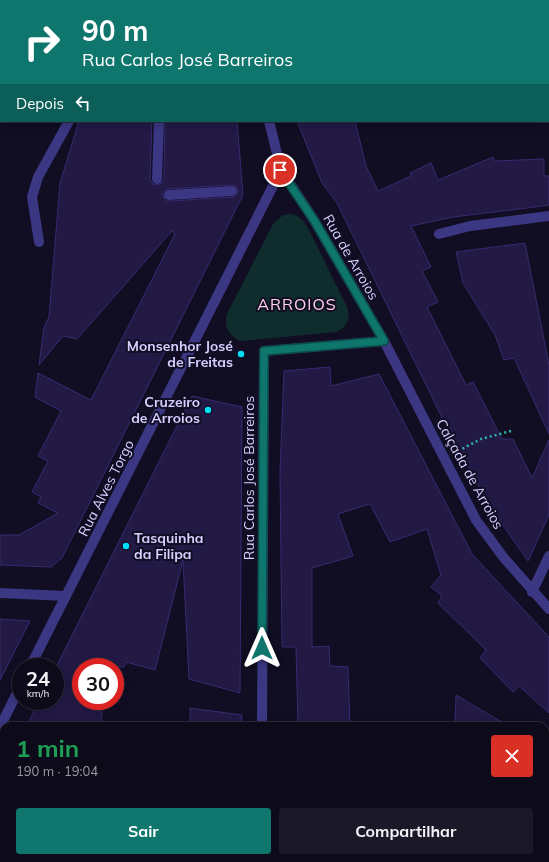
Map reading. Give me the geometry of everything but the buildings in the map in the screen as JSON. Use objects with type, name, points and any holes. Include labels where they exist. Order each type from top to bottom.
[{"type":"street","points":[[39,242],[32,197],[38,177],[68,122]]},
{"type":"street","points":[[157,179],[159,122]]},
{"type":"street","name":"Rua de Arroios","points":[[269,122],[280,170],[314,220],[384,341]]},
{"type":"street","name":"Rua Alves Torgo","points":[[35,658],[280,170]]},
{"type":"street","points":[[169,195],[232,191]]},
{"type":"street","points":[[439,234],[470,226],[549,216]]},
{"type":"street","name":"Calçada de Arroios","points":[[384,341],[476,520],[504,558],[532,592],[549,609]]},
{"type":"street","name":"Rua Carlos José Barreiros","points":[[262,722],[264,351],[384,341]]},
{"type":"street","points":[[532,592],[549,556]]},
{"type":"street","points":[[0,593],[66,596]]},
{"type":"street","points":[[3,722],[12,704]]},
{"type":"path","points":[[443,458],[480,439],[511,431]]},
{"type":"green space","points":[[291,214],[301,219],[308,228],[347,307],[349,315],[347,322],[343,328],[336,332],[240,341],[232,336],[228,330],[226,323],[227,314],[273,224],[283,215]]},
{"type":"place","name":"Monsenhor José de Freitas","points":[[241,354]]},
{"type":"place","name":"Cruzeiro de Arroios","points":[[208,410]]},
{"type":"place","name":"Tasquinha da Filipa","points":[[126,546]]},
{"type":"district","name":"ARROIOS","points":[[297,304]]},
{"type":"route","points":[[262,648],[264,351],[384,341],[314,220],[280,170]]}]
